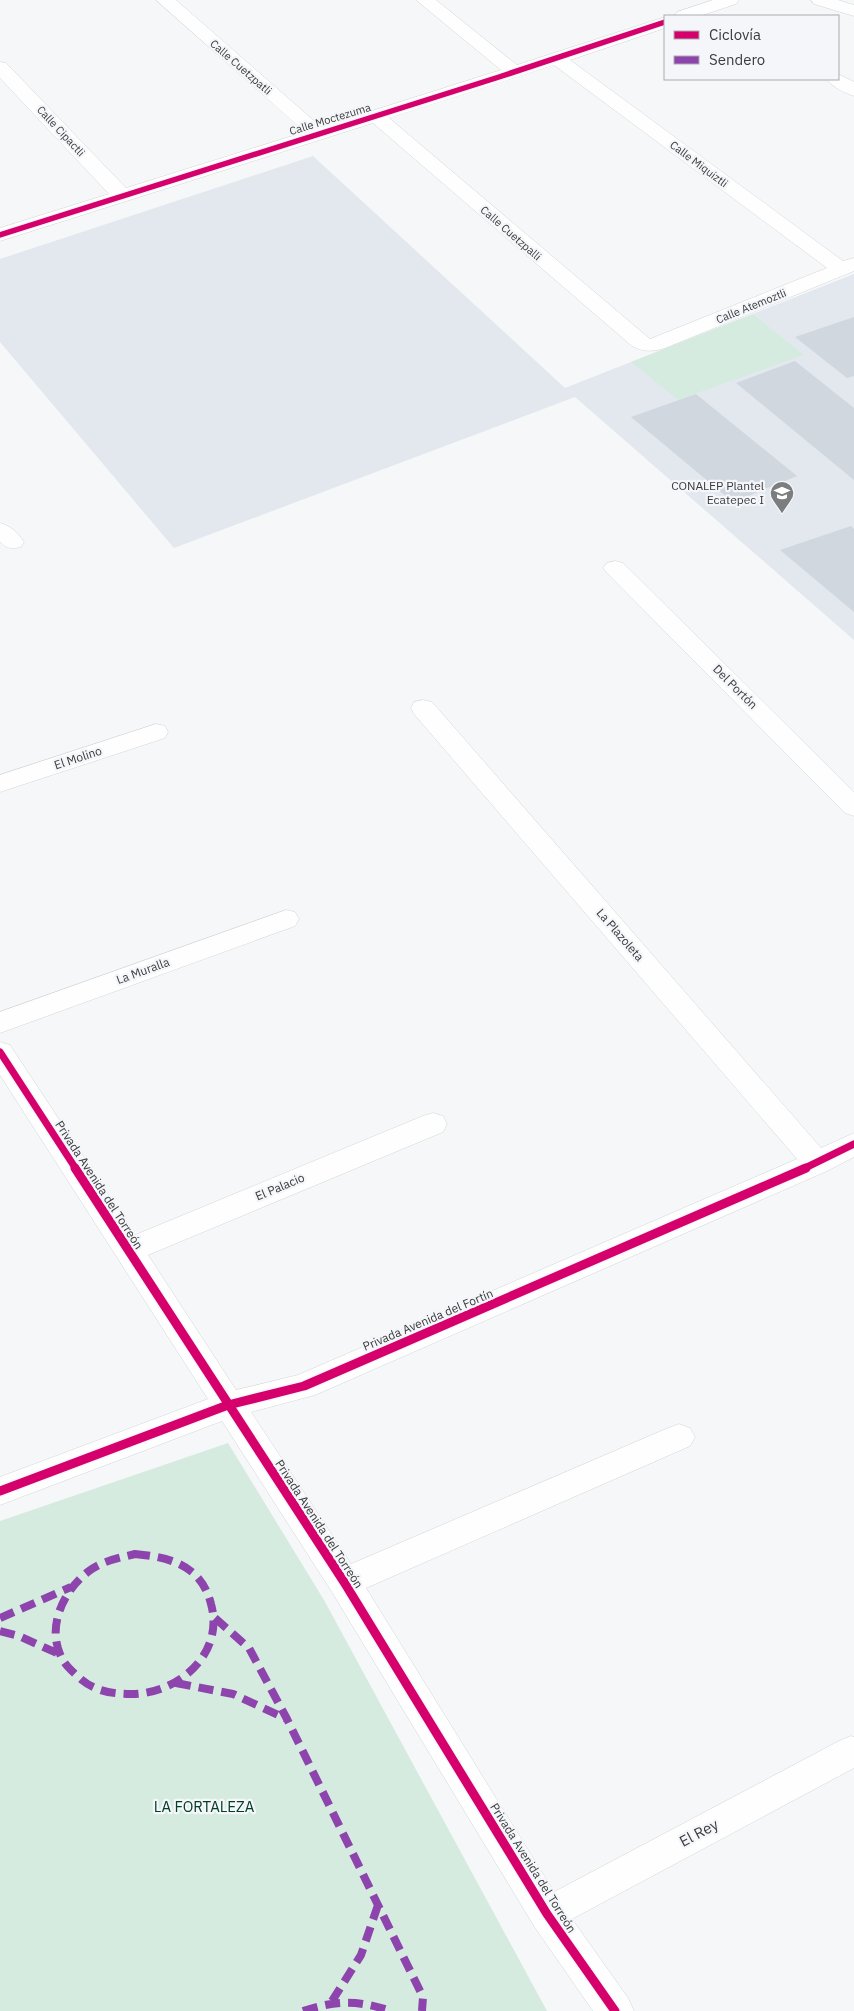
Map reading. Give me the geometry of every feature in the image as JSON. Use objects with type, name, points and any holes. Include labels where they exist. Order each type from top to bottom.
[{"type":"street","name":"Calle Cuetzpatli","points":[[165,0],[318,134]]},
{"type":"street","points":[[425,0],[515,72]]},
{"type":"street","points":[[820,0],[854,11]]},
{"type":"street","points":[[686,15],[725,2],[738,15]]},
{"type":"street","name":"Calle Moctezuma","points":[[0,235],[122,195],[377,117],[664,22]]},
{"type":"street","name":"Calle Miquiztli","points":[[557,59],[847,267]]},
{"type":"street","name":"Calle Cipactli","points":[[0,66],[122,195]]},
{"type":"street","points":[[838,80],[854,90]]},
{"type":"street","name":"Calle Cuetzpalli","points":[[377,117],[638,342],[648,346]]},
{"type":"street","name":"Calle Atemoztli","points":[[648,346],[658,344],[847,267]]},
{"type":"street","name":"Del Portón","points":[[615,568],[854,807]]},
{"type":"street","name":"La Plazoleta","points":[[423,708],[817,1163]]},
{"type":"street","name":"El Molino","points":[[0,784],[156,732]]},
{"type":"street","name":"La Muralla","points":[[0,1023],[286,919]]},
{"type":"street","name":"Privada Avenida del Torreón","points":[[0,1052],[344,1582],[546,1914],[616,2011]]},
{"type":"street","name":"El Palacio","points":[[128,1250],[433,1124]]},
{"type":"street","name":"Privada Avenida del Fortín","points":[[2,1485],[228,1405],[304,1386],[817,1163],[854,1144]]},
{"type":"street","points":[[344,1582],[679,1437]]},
{"type":"street","name":"El Rey","points":[[546,1914],[851,1752]]},
{"type":"shaded area","points":[[313,156],[565,388],[854,274],[854,640],[575,397],[174,548],[0,342],[0,259]]},
{"type":"green space","points":[[753,314],[804,355],[678,400],[631,362]]},
{"type":"green space","name":"LA FORTALEZA","points":[[228,1443],[324,1600],[547,2011],[0,2011],[0,1521]]},
{"type":"building","points":[[854,317],[854,376],[847,378],[795,337]]},
{"type":"building","points":[[795,361],[854,408],[854,480],[736,383]]},
{"type":"building","points":[[696,394],[797,476],[733,502],[631,417]]},
{"type":"building","points":[[851,526],[854,529],[854,612],[780,550]]},
{"type":"marked path","points":[[135,1554],[158,1557],[174,1562],[192,1572],[202,1583],[209,1596],[214,1624],[206,1652],[198,1665],[188,1675],[164,1688],[151,1692],[138,1694],[110,1693],[91,1686],[68,1668],[60,1654],[56,1640],[56,1624],[60,1609],[67,1595],[89,1571],[111,1560],[135,1554]]},
{"type":"marked path","points":[[0,1618],[71,1587]]},
{"type":"marked path","points":[[215,1618],[249,1648],[287,1719],[423,1997],[422,2011]]},
{"type":"marked path","points":[[0,1631],[19,1636],[59,1654]]},
{"type":"marked path","points":[[176,1683],[233,1694],[287,1719]]},
{"type":"marked path","points":[[332,2001],[361,1955],[378,1905]]},
{"type":"marked path","points":[[303,2011],[327,2004],[347,2001],[367,2004],[391,2011]]},
{"type":"cycle path","points":[[0,235],[499,77],[664,22]]},
{"type":"cycle path","points":[[0,1052],[344,1582],[547,1914],[615,2011]]},
{"type":"cycle path","points":[[0,1491],[228,1405],[304,1386],[817,1163],[854,1144]]},
{"type":"place","name":"CONALEP Plantel Ecatepec I","points":[[782,514]]}]
